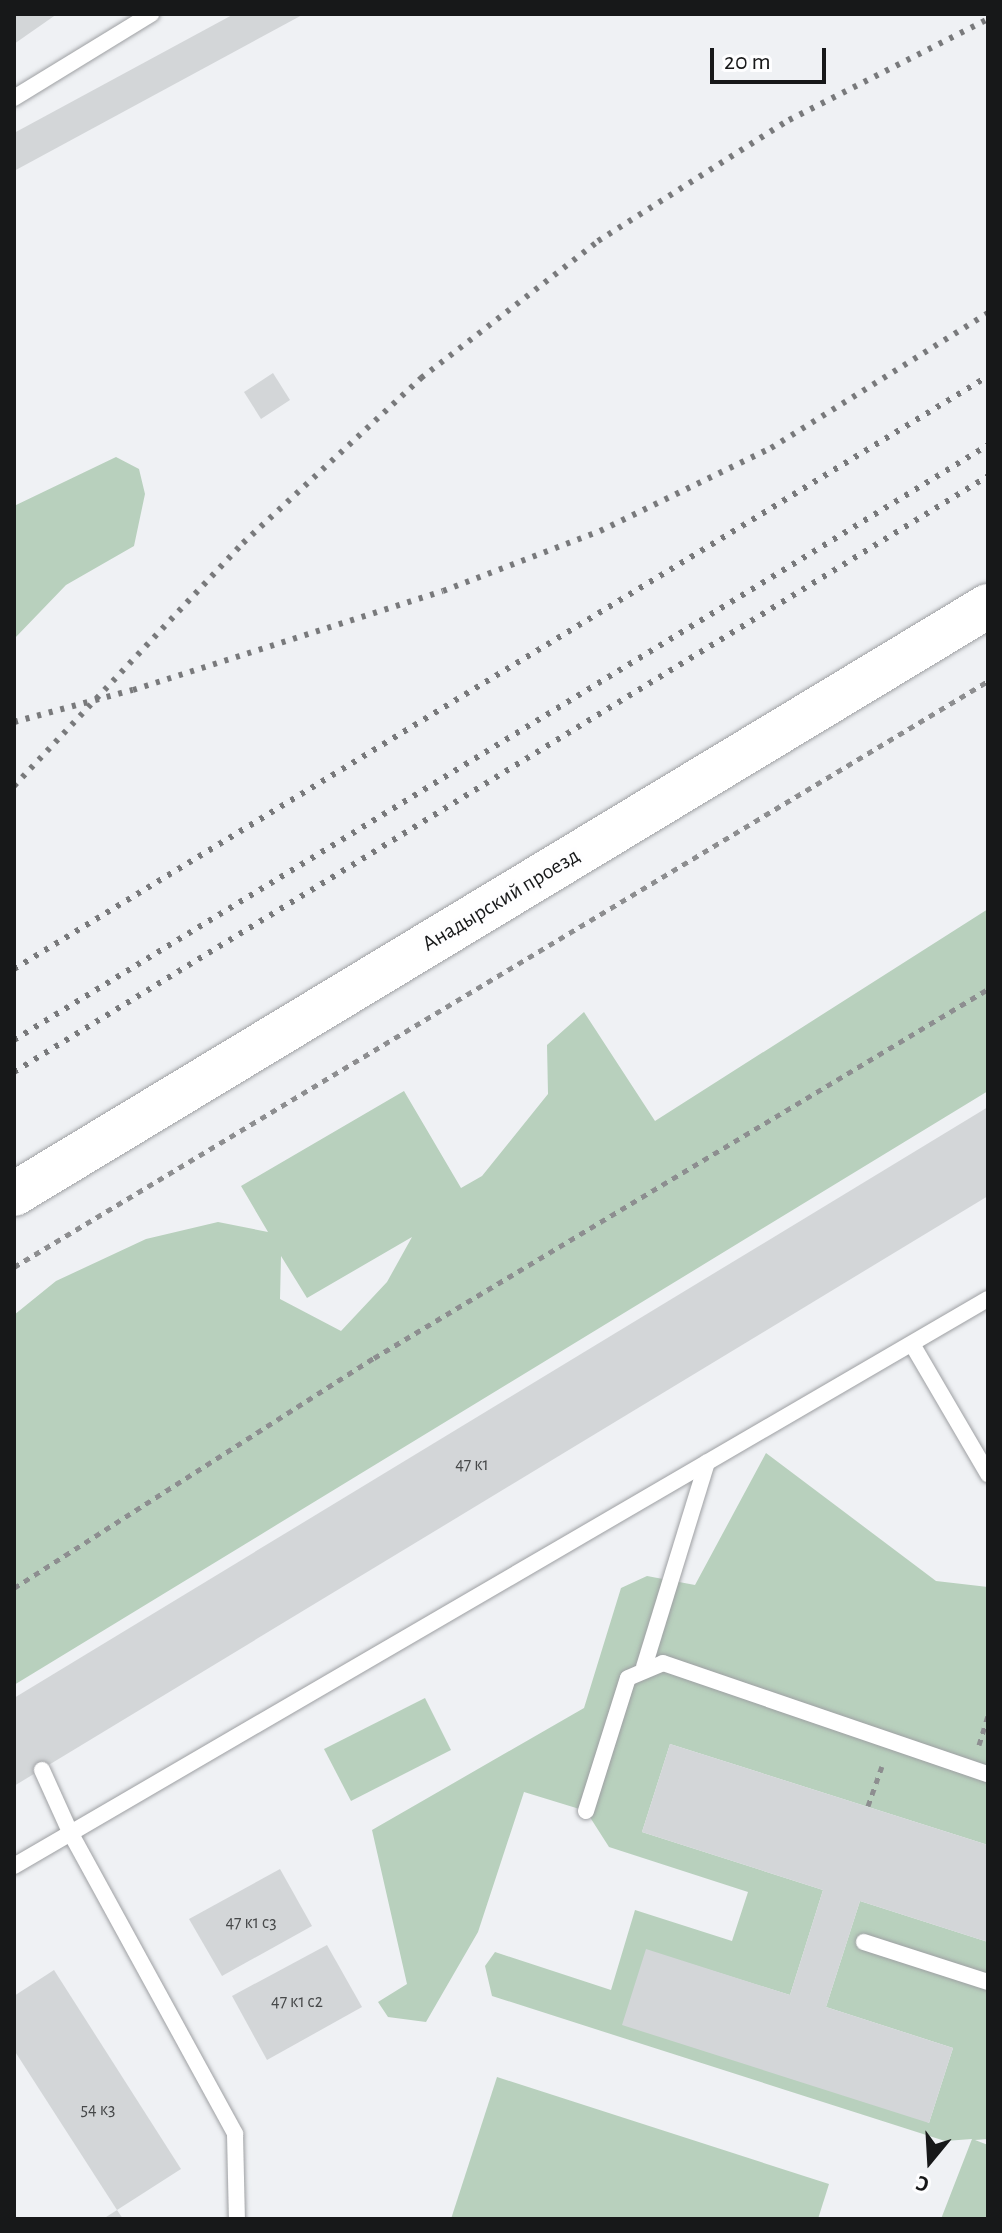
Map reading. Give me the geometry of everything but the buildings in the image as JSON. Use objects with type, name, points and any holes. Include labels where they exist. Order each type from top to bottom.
[{"type":"street","name":"Анадырский проезд","points":[[14,1194],[988,606]]},
{"type":"lane","points":[[14,98],[151,14]]},
{"type":"lane","points":[[14,1866],[988,1299]]},
{"type":"lane","points":[[912,1344],[988,1474]]},
{"type":"lane","points":[[644,1667],[707,1462]]},
{"type":"lane","points":[[586,1811],[628,1678],[644,1667],[663,1663],[988,1774]]},
{"type":"lane","points":[[42,1770],[70,1832],[235,2134],[237,2219]]},
{"type":"lane","points":[[864,1942],[988,1982]]},
{"type":"path","points":[[14,1267],[988,681]]},
{"type":"path","points":[[14,1588],[374,1358],[988,989]]},
{"type":"path","points":[[868,1806],[890,1741]]},
{"type":"green space","points":[[116,457],[139,469],[145,494],[134,546],[66,585],[14,639],[14,506]]},
{"type":"green space","points":[[988,909],[988,1091],[14,1685],[14,1315],[56,1281],[146,1239],[218,1222],[268,1232],[241,1186],[404,1091],[461,1188],[482,1176],[548,1094],[547,1045],[584,1012],[655,1121]],"holes":[[[412,1237],[387,1282],[341,1331],[280,1299],[281,1256],[307,1298]]]},
{"type":"green space","points":[[766,1453],[936,1581],[988,1587],[988,1845],[670,1744],[642,1832],[823,1890],[790,1995],[646,1950],[929,2123],[953,2048],[826,2007],[860,1901],[988,1942],[988,2139],[975,2140],[988,2145],[988,2219],[941,2219],[972,2139],[945,2141],[492,1996],[485,1966],[495,1952],[611,1990],[635,1910],[732,1941],[748,1892],[609,1847],[586,1811],[524,1792],[478,1932],[426,2022],[388,2017],[378,2002],[407,1984],[372,1830],[584,1708],[621,1588],[647,1576],[695,1585]]},
{"type":"green space","points":[[425,1698],[451,1750],[351,1801],[324,1749]]},
{"type":"green space","points":[[497,2077],[829,2184],[818,2219],[451,2219]]},
{"type":"railway","points":[[14,786],[243,543],[421,378],[598,241],[789,120],[988,19]]},
{"type":"railway","points":[[14,722],[133,690],[443,591],[600,531],[771,448],[988,313]]},
{"type":"railway","points":[[14,969],[988,376]]},
{"type":"railway","points":[[14,1040],[988,445]]},
{"type":"railway","points":[[14,1072],[988,476]]}]
